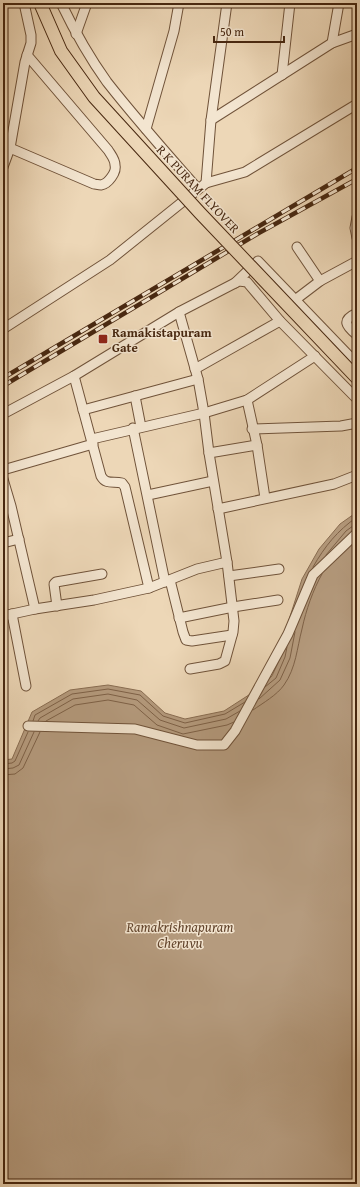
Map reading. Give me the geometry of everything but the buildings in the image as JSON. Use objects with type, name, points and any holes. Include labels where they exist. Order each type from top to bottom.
[{"type":"main road","name":"R K PURAM FLYOVER","points":[[40,3],[61,51],[94,97],[205,218],[357,378]]},
{"type":"street","points":[[3,167],[10,148],[25,62],[31,43],[31,35],[24,3]]},
{"type":"street","points":[[61,3],[76,34],[107,81],[146,130],[198,189]]},
{"type":"street","points":[[76,34],[87,3]]},
{"type":"street","points":[[146,130],[174,30],[179,3]]},
{"type":"street","points":[[206,183],[211,120],[227,3]]},
{"type":"street","points":[[282,75],[290,3]]},
{"type":"street","points":[[332,43],[339,3]]},
{"type":"street","points":[[211,120],[332,43],[357,34]]},
{"type":"street","points":[[10,148],[94,184],[101,185],[106,182],[111,178],[116,168],[114,159],[108,150],[27,55]]},
{"type":"street","points":[[3,329],[110,260],[206,183],[245,172],[357,104]]},
{"type":"street","points":[[357,217],[355,228],[357,238]]},
{"type":"street","points":[[297,247],[320,281]]},
{"type":"street","points":[[3,414],[74,376],[179,312],[235,282],[258,261],[357,364]]},
{"type":"street","points":[[295,300],[320,281],[357,261]]},
{"type":"street","points":[[235,282],[247,282],[280,320],[357,398]]},
{"type":"street","points":[[179,312],[196,369],[204,412],[208,453],[227,562],[234,621],[225,661],[219,664],[190,669]]},
{"type":"street","points":[[357,313],[347,318],[346,322],[357,335]]},
{"type":"street","points":[[196,369],[280,320]]},
{"type":"street","points":[[3,470],[137,427],[204,412],[247,400],[315,356]]},
{"type":"street","points":[[74,376],[103,481],[107,483],[122,483],[125,487],[149,588]]},
{"type":"street","points":[[83,410],[198,380]]},
{"type":"street","points":[[135,396],[137,427],[148,495],[168,581],[186,640],[192,641],[232,635]]},
{"type":"street","points":[[247,400],[252,429],[257,445],[265,498]]},
{"type":"street","points":[[252,429],[341,426],[357,423]]},
{"type":"street","points":[[208,453],[257,445]]},
{"type":"street","points":[[218,509],[334,484],[357,475]]},
{"type":"street","points":[[3,479],[11,506],[35,609]]},
{"type":"street","points":[[148,495],[213,481]]},
{"type":"street","points":[[28,726],[135,729],[197,745],[224,745],[235,731],[288,634],[313,575],[357,533]]},
{"type":"street","points":[[3,543],[19,539]]},
{"type":"street","points":[[26,686],[7,615],[94,600],[149,588],[197,569],[227,562]]},
{"type":"street","points":[[229,576],[280,569]]},
{"type":"street","points":[[57,606],[54,584],[56,582],[102,574]]},
{"type":"street","points":[[179,618],[278,600]]},
{"type":"water","name":"Ramakrishnapuram Cheruvu","points":[[357,512],[357,1184],[3,1184],[3,760],[12,759],[32,712],[70,690],[108,685],[141,691],[165,713],[185,719],[224,711],[255,691],[272,676],[281,656],[287,626],[302,579],[319,549],[340,524]]},
{"type":"railway","points":[[3,378],[357,168]]},
{"type":"railway","points":[[3,386],[257,234],[357,179]]},
{"type":"place","name":"Ramakistapuram Gate","points":[[103,339]]}]
